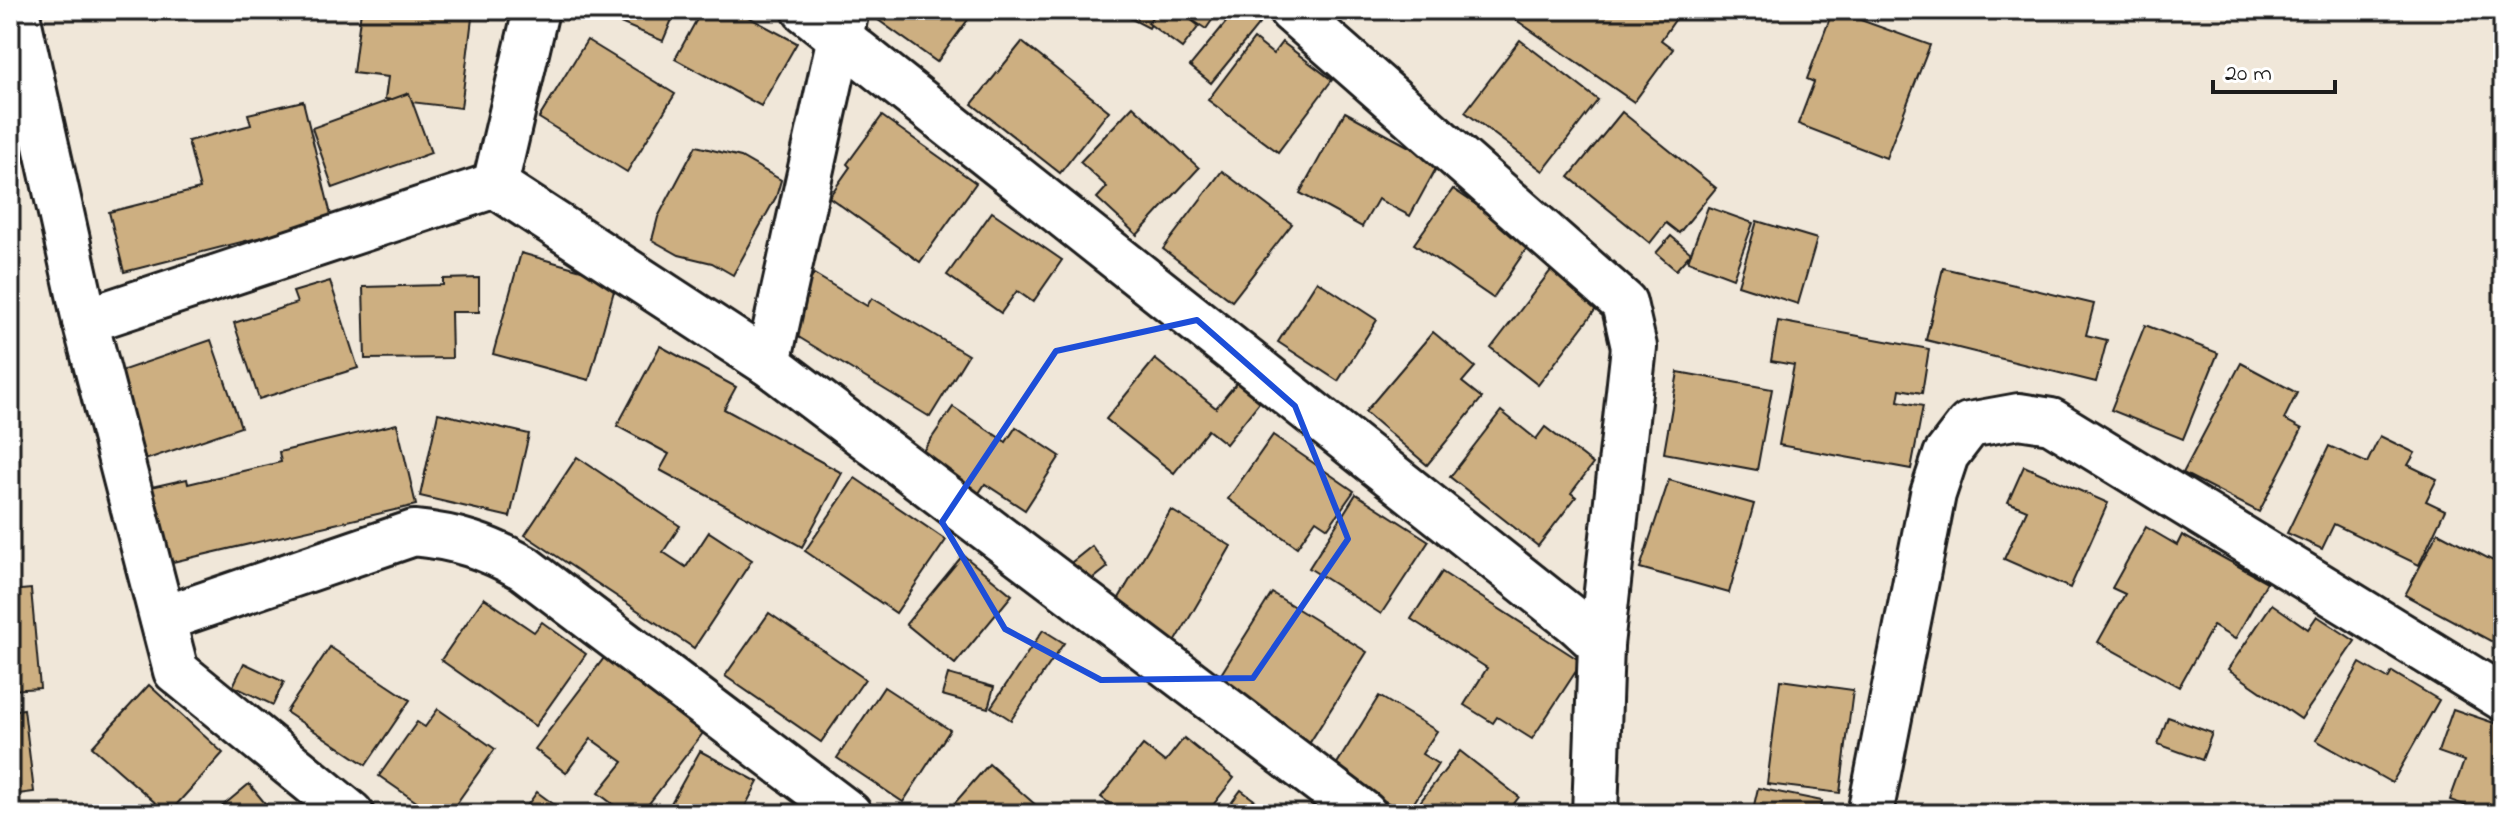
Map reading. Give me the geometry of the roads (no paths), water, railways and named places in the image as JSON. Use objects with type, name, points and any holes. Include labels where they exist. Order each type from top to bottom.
[{"type":"street","points":[[16,10],[85,321],[176,671],[351,814]]},
{"type":"street","points":[[495,185],[536,10]]},
{"type":"street","points":[[805,10],[843,24],[1601,645]]},
{"type":"street","points":[[1291,10],[1624,303],[1634,347],[1601,645],[1595,814]]},
{"type":"street","points":[[768,363],[843,24]]},
{"type":"street","points":[[85,321],[495,185]]},
{"type":"street","points":[[495,185],[768,363],[1364,814]]},
{"type":"street","points":[[1870,814],[1933,494],[1946,455],[1969,425],[2019,416],[2051,421],[2503,698]]},
{"type":"street","points":[[163,619],[414,533],[458,537],[489,548],[524,568],[849,814]]}]
